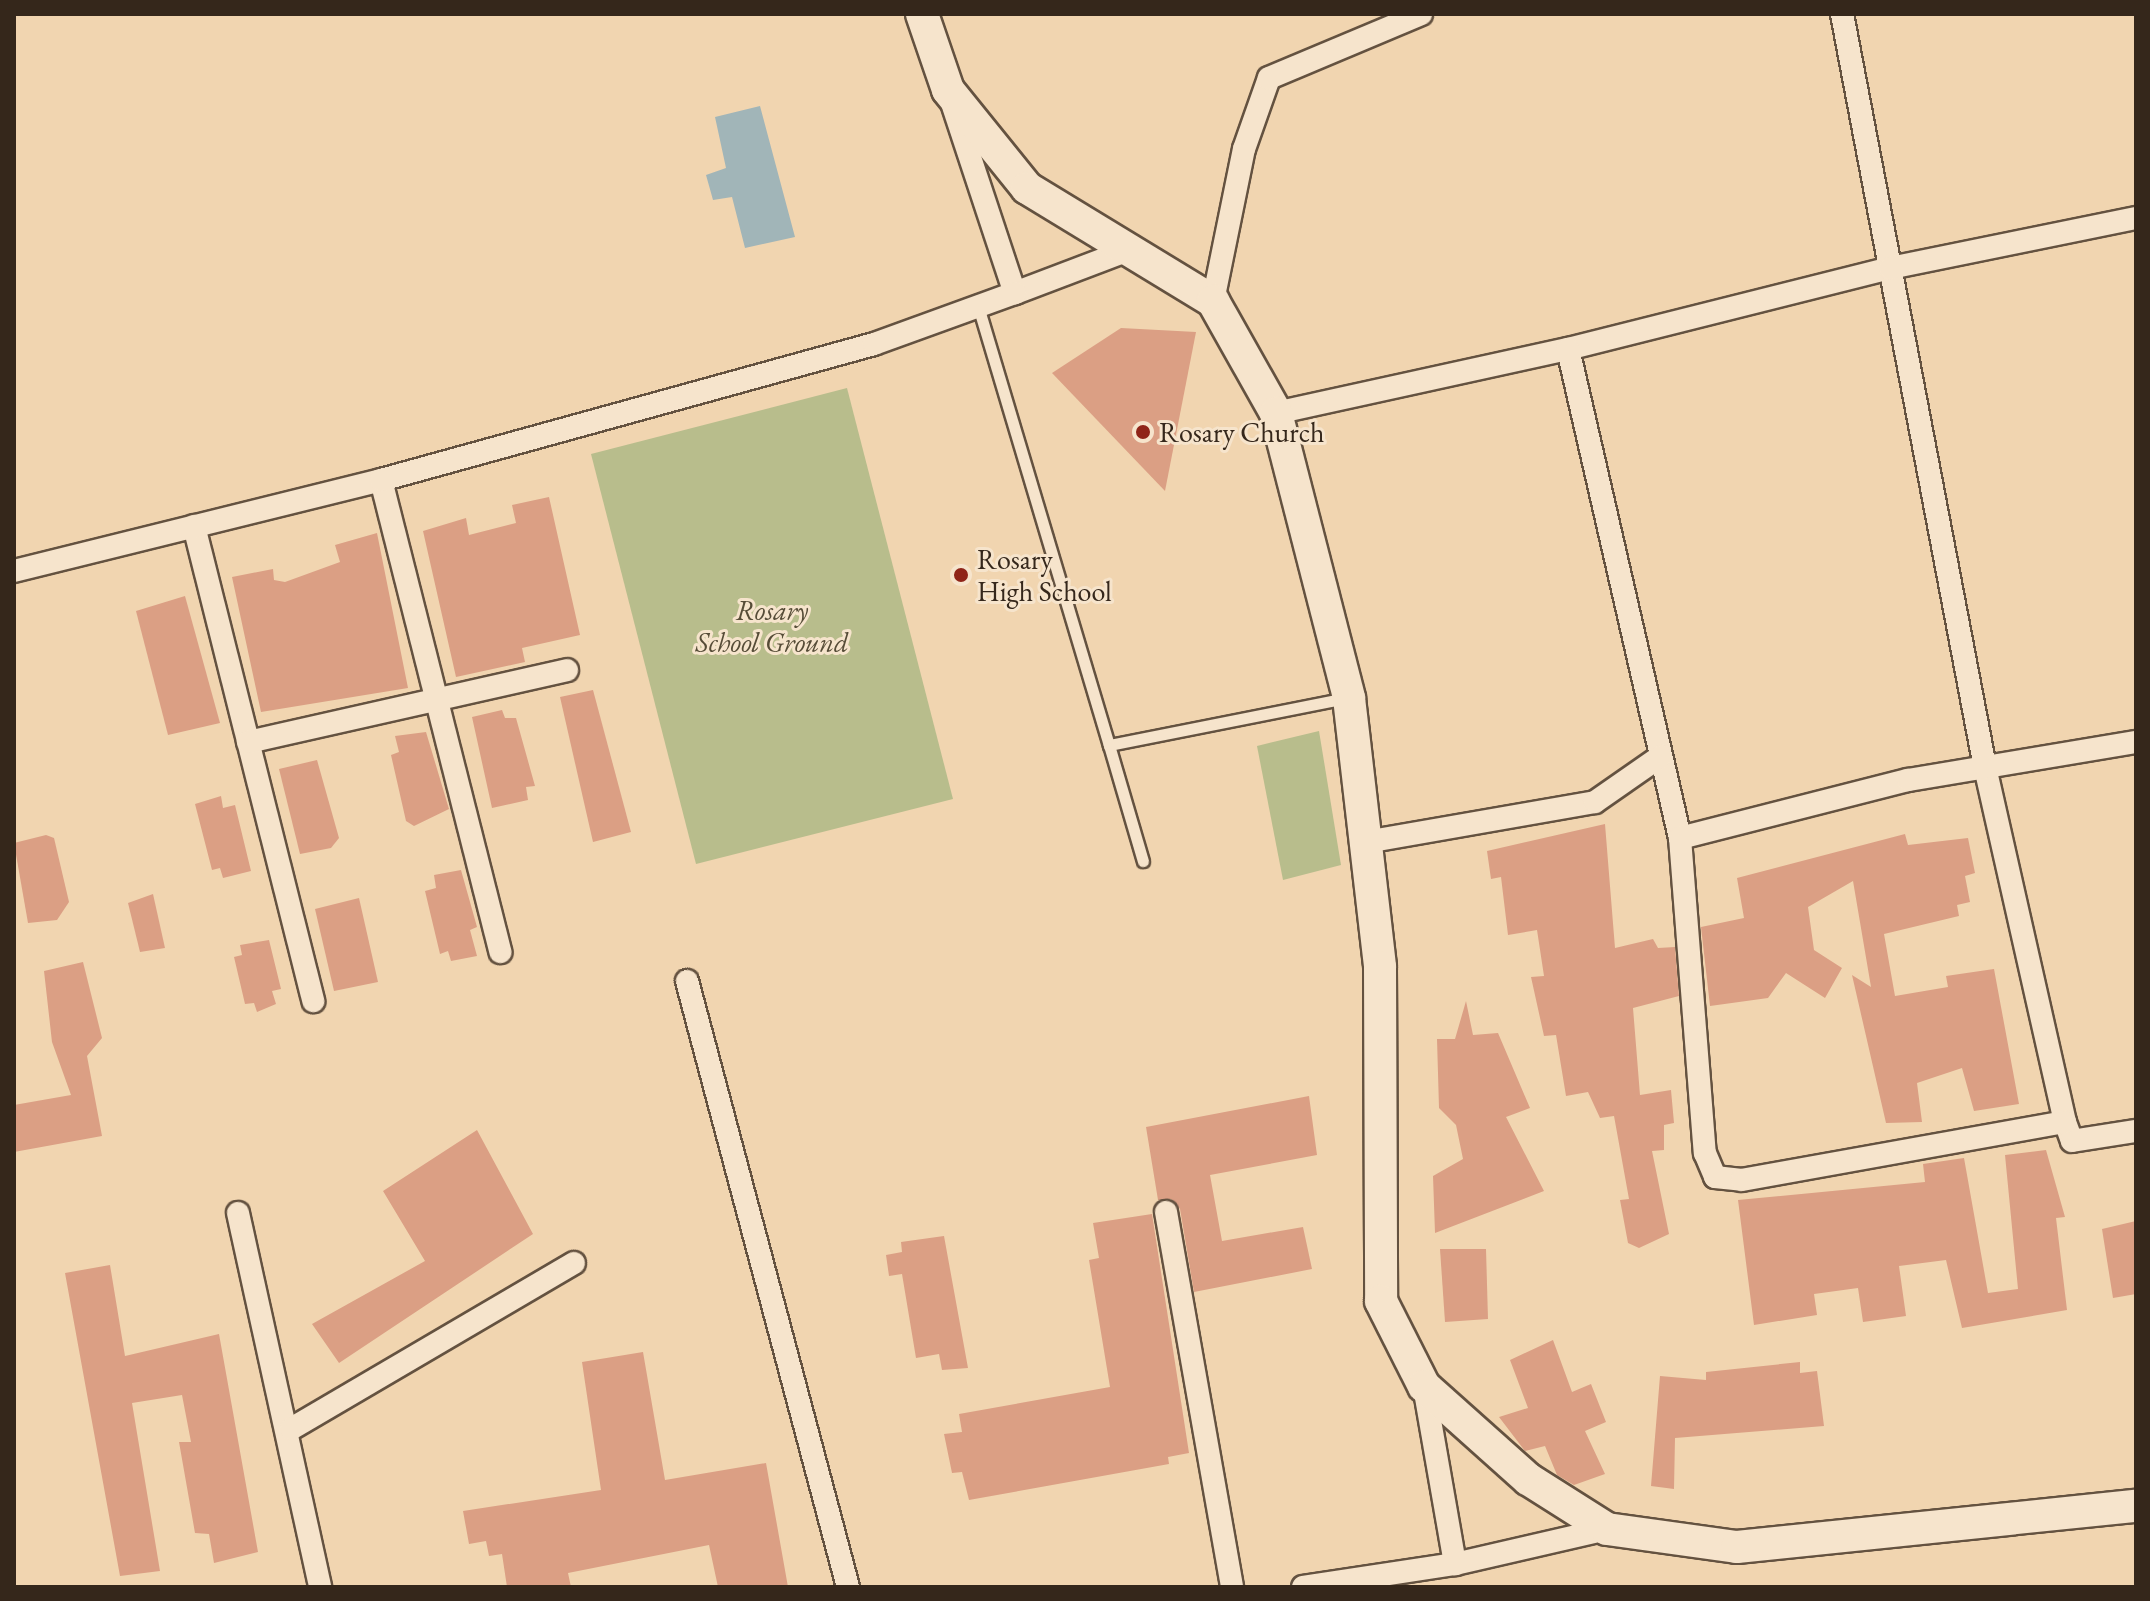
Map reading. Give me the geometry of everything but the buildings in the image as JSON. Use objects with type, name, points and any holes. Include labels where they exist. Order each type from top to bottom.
[{"type":"street","points":[[922,14],[1015,293]]},
{"type":"street","points":[[1213,301],[1244,149],[1269,78],[1421,14]]},
{"type":"street","points":[[1842,14],[1985,767],[2065,1122],[2072,1141],[2136,1131]]},
{"type":"street","points":[[948,90],[1027,188],[1213,301],[1276,413],[1349,698],[1380,967],[1381,1301],[1424,1386],[1455,1564]]},
{"type":"street","points":[[1276,413],[1568,349],[1890,268],[2136,218]]},
{"type":"street","points":[[14,571],[381,480],[874,344],[1128,250]]},
{"type":"street","points":[[1568,349],[1680,838],[1705,1153],[1715,1177],[1742,1180],[2065,1122]]},
{"type":"street","points":[[381,480],[500,952]]},
{"type":"street","points":[[194,526],[313,1001]]},
{"type":"street","points":[[248,742],[567,670]]},
{"type":"street","points":[[1680,838],[1985,767],[2136,742]]},
{"type":"street","points":[[1366,842],[1595,802],[1661,756]]},
{"type":"street","points":[[687,981],[848,1587]]},
{"type":"street","points":[[1166,1212],[1232,1587]]},
{"type":"street","points":[[238,1213],[291,1429],[320,1587]]},
{"type":"street","points":[[291,1429],[574,1263]]},
{"type":"street","points":[[1424,1386],[1528,1479],[1607,1529]]},
{"type":"street","points":[[1303,1587],[1455,1564],[1607,1529],[1737,1547],[1832,1542],[2136,1506]]},
{"type":"lane","points":[[978,306],[1143,861]]},
{"type":"lane","points":[[1109,745],[1349,698]]},
{"type":"green space","name":"Rosary School Ground","points":[[847,388],[953,799],[696,864],[591,454]]},
{"type":"green space","points":[[1319,731],[1341,865],[1283,880],[1257,746]]},
{"type":"shaded area","points":[[760,106],[795,237],[745,248],[732,197],[713,200],[706,175],[726,168],[715,117]]},
{"type":"place","name":"Rosary Church","points":[[1143,432]]},
{"type":"place","name":"Rosary High School","points":[[961,575]]}]
